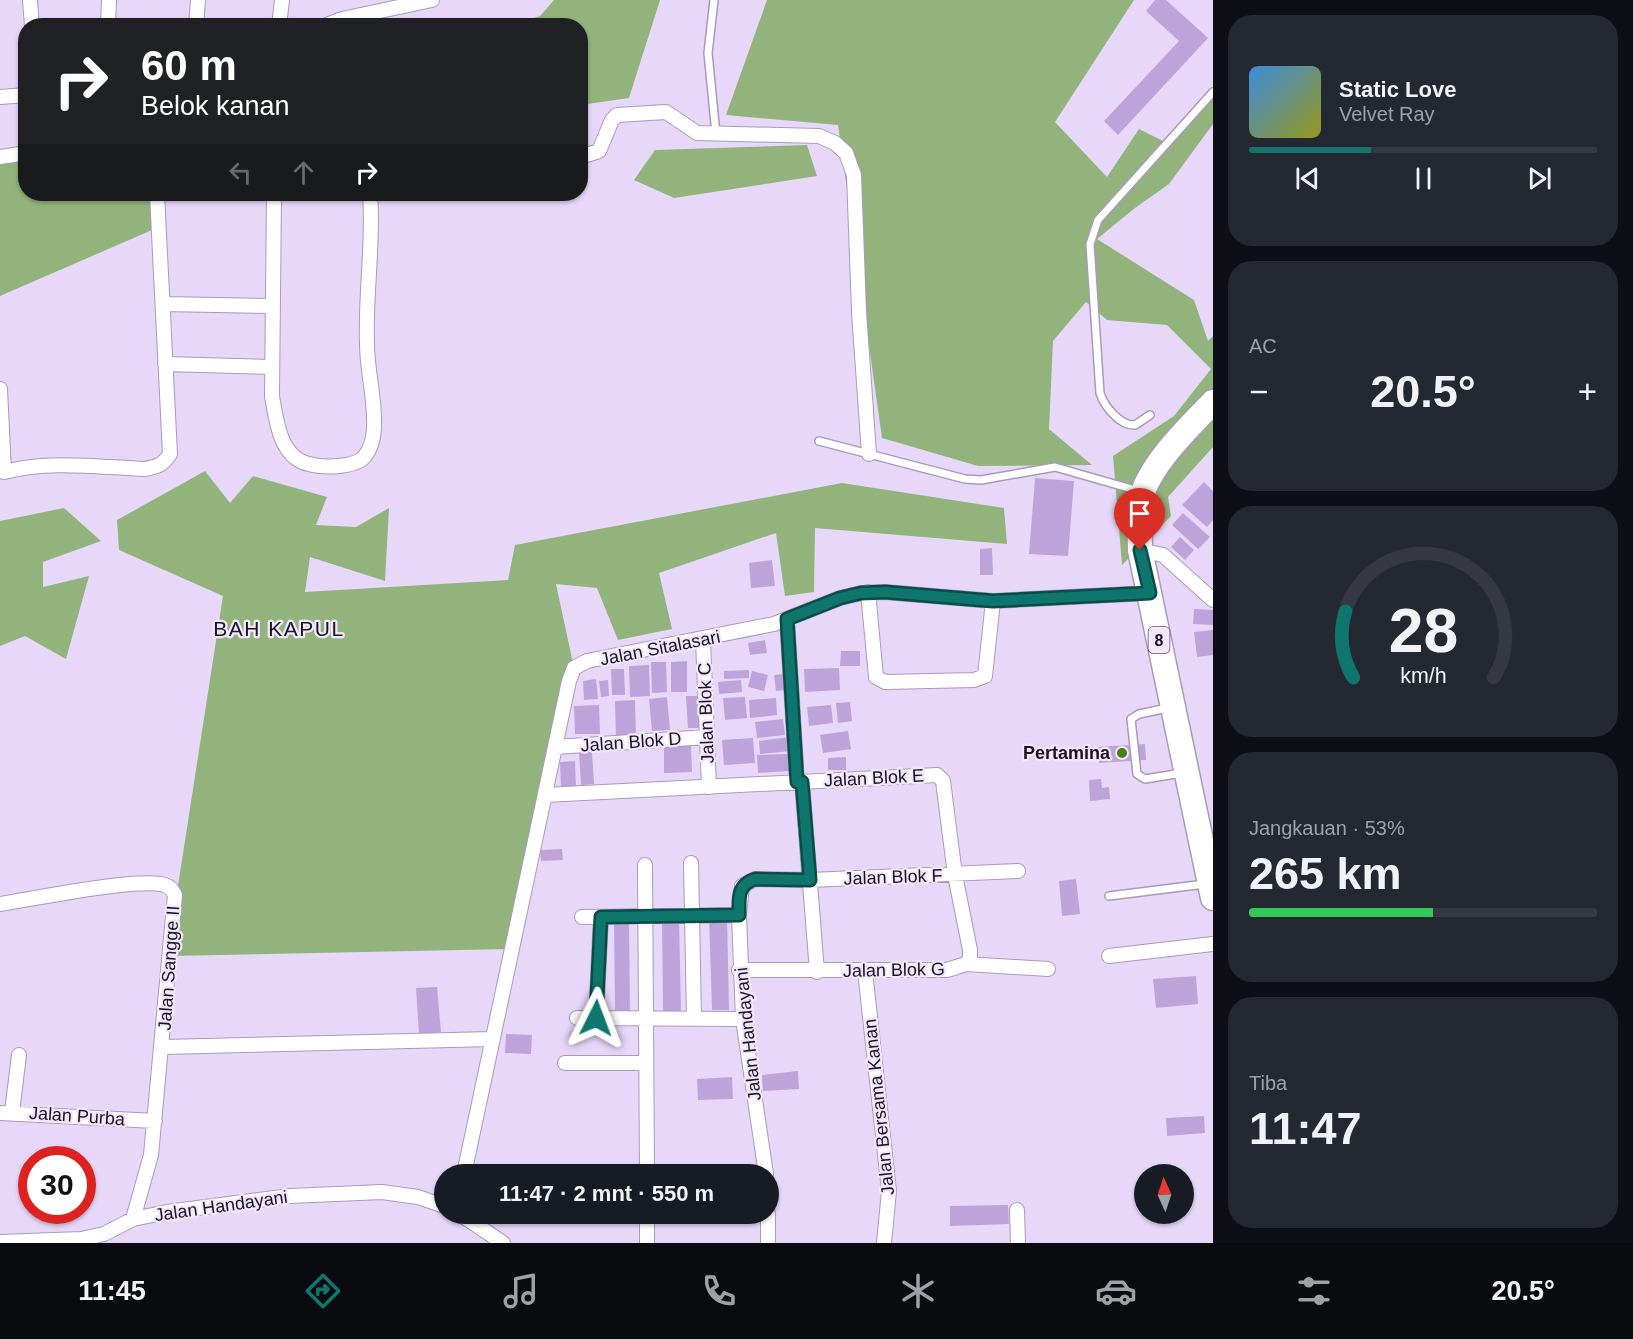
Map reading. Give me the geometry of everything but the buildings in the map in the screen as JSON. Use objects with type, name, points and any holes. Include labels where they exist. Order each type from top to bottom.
[{"type":"highway","name":"8","points":[[1211,891],[1209,854],[1187,772],[1140,550],[1141,499],[1144,492],[1155,470],[1184,432],[1213,402]]},
{"type":"street","points":[[30,0],[31,18]]},
{"type":"street","points":[[108,18],[109,0]]},
{"type":"street","points":[[197,18],[198,0]]},
{"type":"street","points":[[280,18],[282,0]]},
{"type":"street","points":[[347,18],[432,0]]},
{"type":"street","points":[[0,97],[18,96]]},
{"type":"street","points":[[588,155],[599,151],[612,120],[623,114],[666,112],[697,133],[819,136],[835,143],[851,162],[854,175],[859,312],[869,454]]},
{"type":"street","points":[[0,157],[18,154]]},
{"type":"street","points":[[0,388],[2,472],[26,466],[46,465],[144,469],[157,467],[165,462],[171,454],[157,201]]},
{"type":"street","points":[[274,201],[272,396],[282,438],[298,459],[309,465],[356,463],[364,457],[371,446],[373,430],[367,344],[370,201]]},
{"type":"street","points":[[163,303],[273,306]]},
{"type":"street","points":[[165,364],[272,367]]},
{"type":"street","points":[[1140,550],[1163,555],[1213,600]]},
{"type":"street","points":[[868,592],[876,678],[885,682],[974,680],[985,676],[993,601]]},
{"type":"street","name":"Jalan Sitalasari","points":[[466,1164],[544,795],[569,681],[574,668],[587,661],[703,640],[787,619],[840,598],[868,592],[993,601],[1150,593]]},
{"type":"street","points":[[787,619],[817,972]]},
{"type":"street","name":"Jalan Blok C","points":[[703,640],[709,787]]},
{"type":"street","name":"Jalan Blok D","points":[[555,747],[707,737]]},
{"type":"street","name":"Jalan Blok E","points":[[544,795],[940,777],[970,950],[970,959],[966,964]]},
{"type":"street","points":[[691,862],[694,1018]]},
{"type":"street","points":[[645,864],[647,1164]]},
{"type":"street","name":"Jalan Blok F","points":[[739,894],[747,882],[755,879],[810,880],[1018,871]]},
{"type":"street","name":"Jalan Sangge II","points":[[0,904],[138,884],[164,885],[171,888],[175,895],[163,1047],[151,1155],[133,1219]]},
{"type":"street","name":"Jalan Handayani","points":[[739,894],[743,1019],[765,1164]]},
{"type":"street","points":[[582,917],[739,915]]},
{"type":"street","points":[[596,1018],[601,917]]},
{"type":"street","points":[[1109,956],[1213,944]]},
{"type":"street","name":"Jalan Blok G","points":[[740,970],[817,972],[947,970],[966,964],[1048,969]]},
{"type":"street","name":"Jalan Bersama Kanan","points":[[865,971],[889,1191],[884,1243]]},
{"type":"street","points":[[577,1018],[743,1019]]},
{"type":"street","points":[[163,1047],[493,1039]]},
{"type":"street","points":[[6,1113],[19,1055]]},
{"type":"street","points":[[565,1063],[646,1063]]},
{"type":"street","name":"Jalan Purba","points":[[6,1113],[155,1121]]},
{"type":"street","name":"Jalan Handayani","points":[[6,1242],[81,1239],[104,1234],[133,1219],[167,1212],[290,1196],[382,1191],[418,1197],[434,1203]]},
{"type":"street","points":[[1017,1210],[1018,1243]]},
{"type":"street","points":[[475,1224],[503,1243]]},
{"type":"street","points":[[647,1224],[647,1243]]},
{"type":"street","points":[[768,1224],[768,1243]]},
{"type":"lane","points":[[714,0],[708,53],[716,134]]},
{"type":"lane","points":[[1150,415],[1135,425],[1126,424],[1103,402],[1100,393],[1090,244],[1092,231],[1098,220],[1213,92]]},
{"type":"lane","points":[[819,441],[965,479],[981,480],[1061,468],[1144,492]]},
{"type":"lane","points":[[1173,707],[1139,714],[1131,719],[1137,774],[1145,779],[1187,772]]},
{"type":"lane","points":[[1109,896],[1211,891]]},
{"type":"green space","points":[[554,0],[660,0],[629,98],[588,104],[588,18],[534,18],[540,16]]},
{"type":"green space","points":[[767,0],[1134,0],[1055,122],[1107,177],[1139,129],[1167,143],[1213,92],[1213,124],[1169,184],[1097,239],[1194,300],[1208,341],[1213,336],[1213,447],[1168,497],[1171,516],[1122,565],[1113,456],[1174,416],[1211,369],[1167,325],[1107,320],[1086,302],[1053,341],[1049,429],[1092,465],[978,466],[882,438],[838,125],[726,115]]},
{"type":"green space","points":[[807,145],[817,176],[674,198],[634,180],[655,150]]},
{"type":"green space","points":[[18,154],[18,201],[157,201],[159,227],[0,296],[0,157]]},
{"type":"green space","points":[[205,471],[230,503],[253,476],[327,497],[316,525],[356,527],[389,508],[385,581],[310,557],[305,592],[508,580],[515,545],[842,483],[1004,508],[1007,544],[815,528],[814,592],[785,596],[776,533],[659,573],[672,629],[618,640],[597,588],[556,584],[574,668],[512,949],[171,956],[175,905],[223,596],[119,550],[117,520]]},
{"type":"green space","points":[[64,508],[101,541],[43,562],[43,587],[89,576],[66,659],[25,636],[0,646],[0,521]]},
{"type":"place","name":"Pertamina","points":[[1122,753]]},
{"type":"district","name":"BAH KAPUL","points":[[279,628]]},
{"type":"route","points":[[596,1018],[601,917],[739,915],[739,894],[742,886],[747,882],[755,879],[810,880],[802,782],[797,782],[787,619],[840,598],[861,593],[885,592],[993,601],[1150,593],[1140,550]]}]
